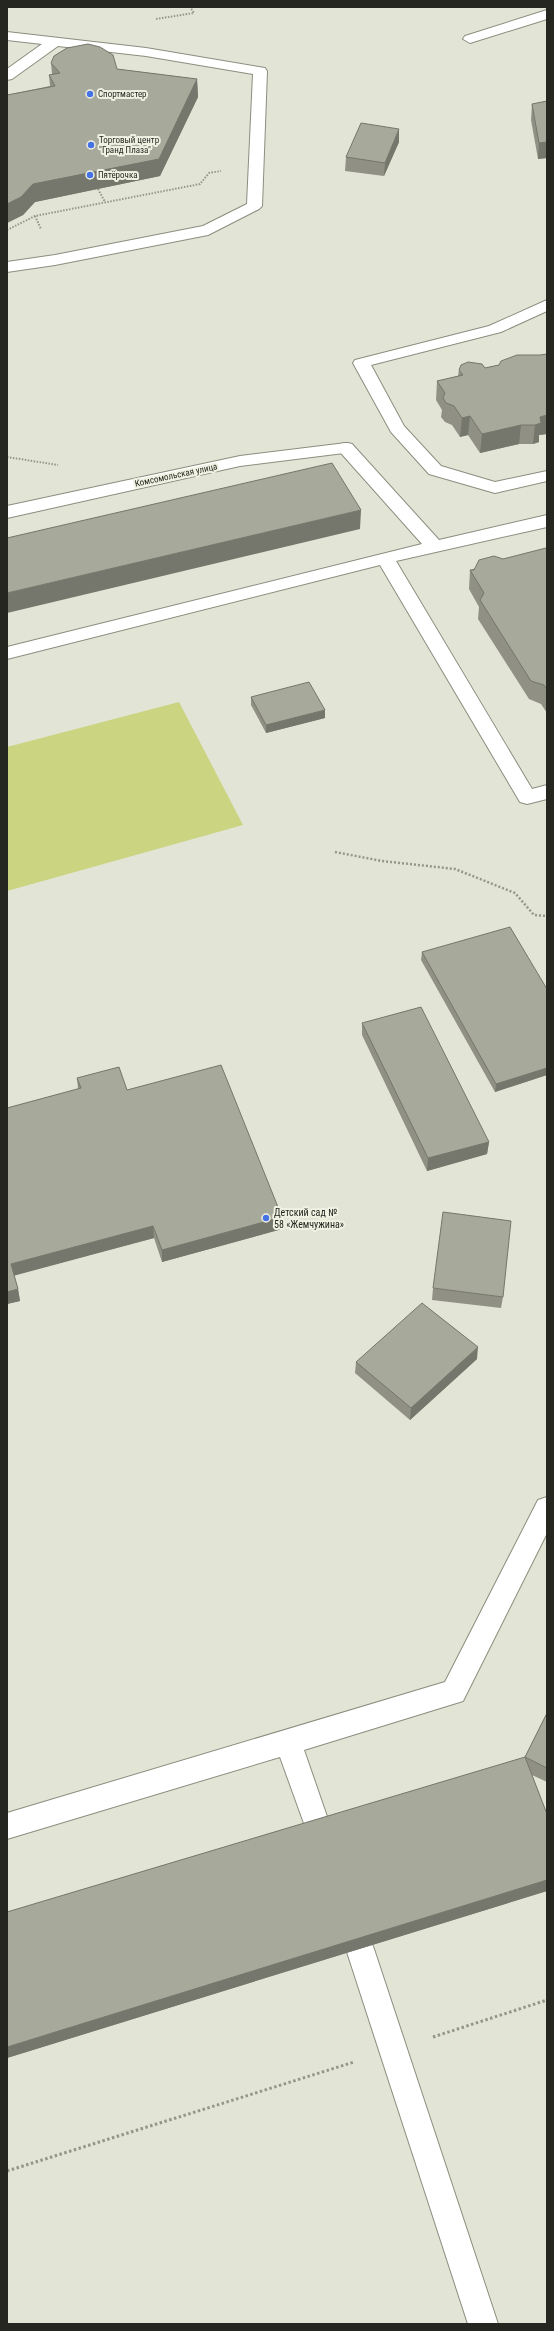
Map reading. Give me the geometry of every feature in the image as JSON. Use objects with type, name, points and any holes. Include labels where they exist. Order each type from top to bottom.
[{"type":"street","points":[[470,39],[547,14]]},
{"type":"street","points":[[7,36],[146,52],[260,71],[254,206],[208,230],[55,260],[7,267]]},
{"type":"street","points":[[7,76],[56,41]]},
{"type":"street","points":[[547,305],[494,329],[361,363],[397,428],[435,470],[495,488],[547,476]]},
{"type":"street","name":"Комсомольская улица","points":[[7,512],[240,461],[346,448],[435,547]]},
{"type":"street","points":[[7,653],[385,558],[547,521]]},
{"type":"street","points":[[385,558],[527,797],[547,792]]},
{"type":"street","points":[[7,1826],[454,1692],[547,1508]]},
{"type":"street","points":[[288,1742],[319,1831]]},
{"type":"street","points":[[360,1949],[484,2324]]},
{"type":"path","points":[[190,7],[194,13]]},
{"type":"path","points":[[7,230],[35,216],[200,184],[209,173],[256,167]]},
{"type":"path","points":[[98,189],[105,202]]},
{"type":"path","points":[[335,852],[382,861],[455,869],[515,893],[534,915],[547,916]]},
{"type":"path","points":[[7,2171],[394,2050],[547,2000]]},
{"type":"green space","points":[[179,702],[243,825],[7,891],[7,747]]},
{"type":"building","name":"Торговый центр \"Гранд Плаза\"","points":[[88,44],[100,47],[113,55],[117,69],[197,79],[159,159],[33,184],[21,197],[7,204],[7,95],[55,86],[49,75],[60,73],[51,63],[54,56],[67,48]]},
{"type":"building","points":[[547,101],[547,142],[539,143],[532,104]]},
{"type":"building","points":[[361,123],[399,129],[385,163],[346,157]]},
{"type":"building","points":[[547,354],[547,415],[540,417],[541,423],[535,425],[521,425],[482,434],[470,416],[462,418],[454,406],[446,403],[443,398],[445,393],[437,381],[463,375],[459,370],[461,365],[468,362],[482,364],[485,368],[499,365],[501,361],[517,355]]},
{"type":"building","points":[[332,463],[361,510],[7,593],[7,538]]},
{"type":"building","points":[[546,548],[547,690],[544,685],[531,681],[480,600],[484,593],[470,570],[474,570],[479,560],[494,556],[503,559]]},
{"type":"building","points":[[309,682],[325,710],[266,725],[251,697]]},
{"type":"building","points":[[510,927],[547,989],[547,1068],[496,1084],[422,952]]},
{"type":"building","points":[[421,1007],[489,1142],[428,1158],[362,1023]]},
{"type":"building","points":[[221,1065],[282,1217],[162,1250],[153,1226],[11,1264],[18,1289],[7,1292],[7,1108],[81,1088],[77,1078],[119,1067],[127,1090]]},
{"type":"building","points":[[443,1212],[511,1221],[503,1297],[433,1288]]},
{"type":"building","points":[[422,1303],[478,1347],[411,1408],[356,1362]]},
{"type":"building","points":[[547,1713],[547,1768],[525,1757]]},
{"type":"building","points":[[525,1757],[547,1814],[547,1880],[7,2047],[7,1912]]},
{"type":"place","name":"Спортмастер","points":[[90,94]]},
{"type":"place","name":"Торговый центр \"Гранд Плаза\"","points":[[91,145]]},
{"type":"place","name":"Пятёрочка","points":[[90,175]]},
{"type":"place","name":"Детский сад № 58 «Жемчужина»","points":[[266,1218]]}]
